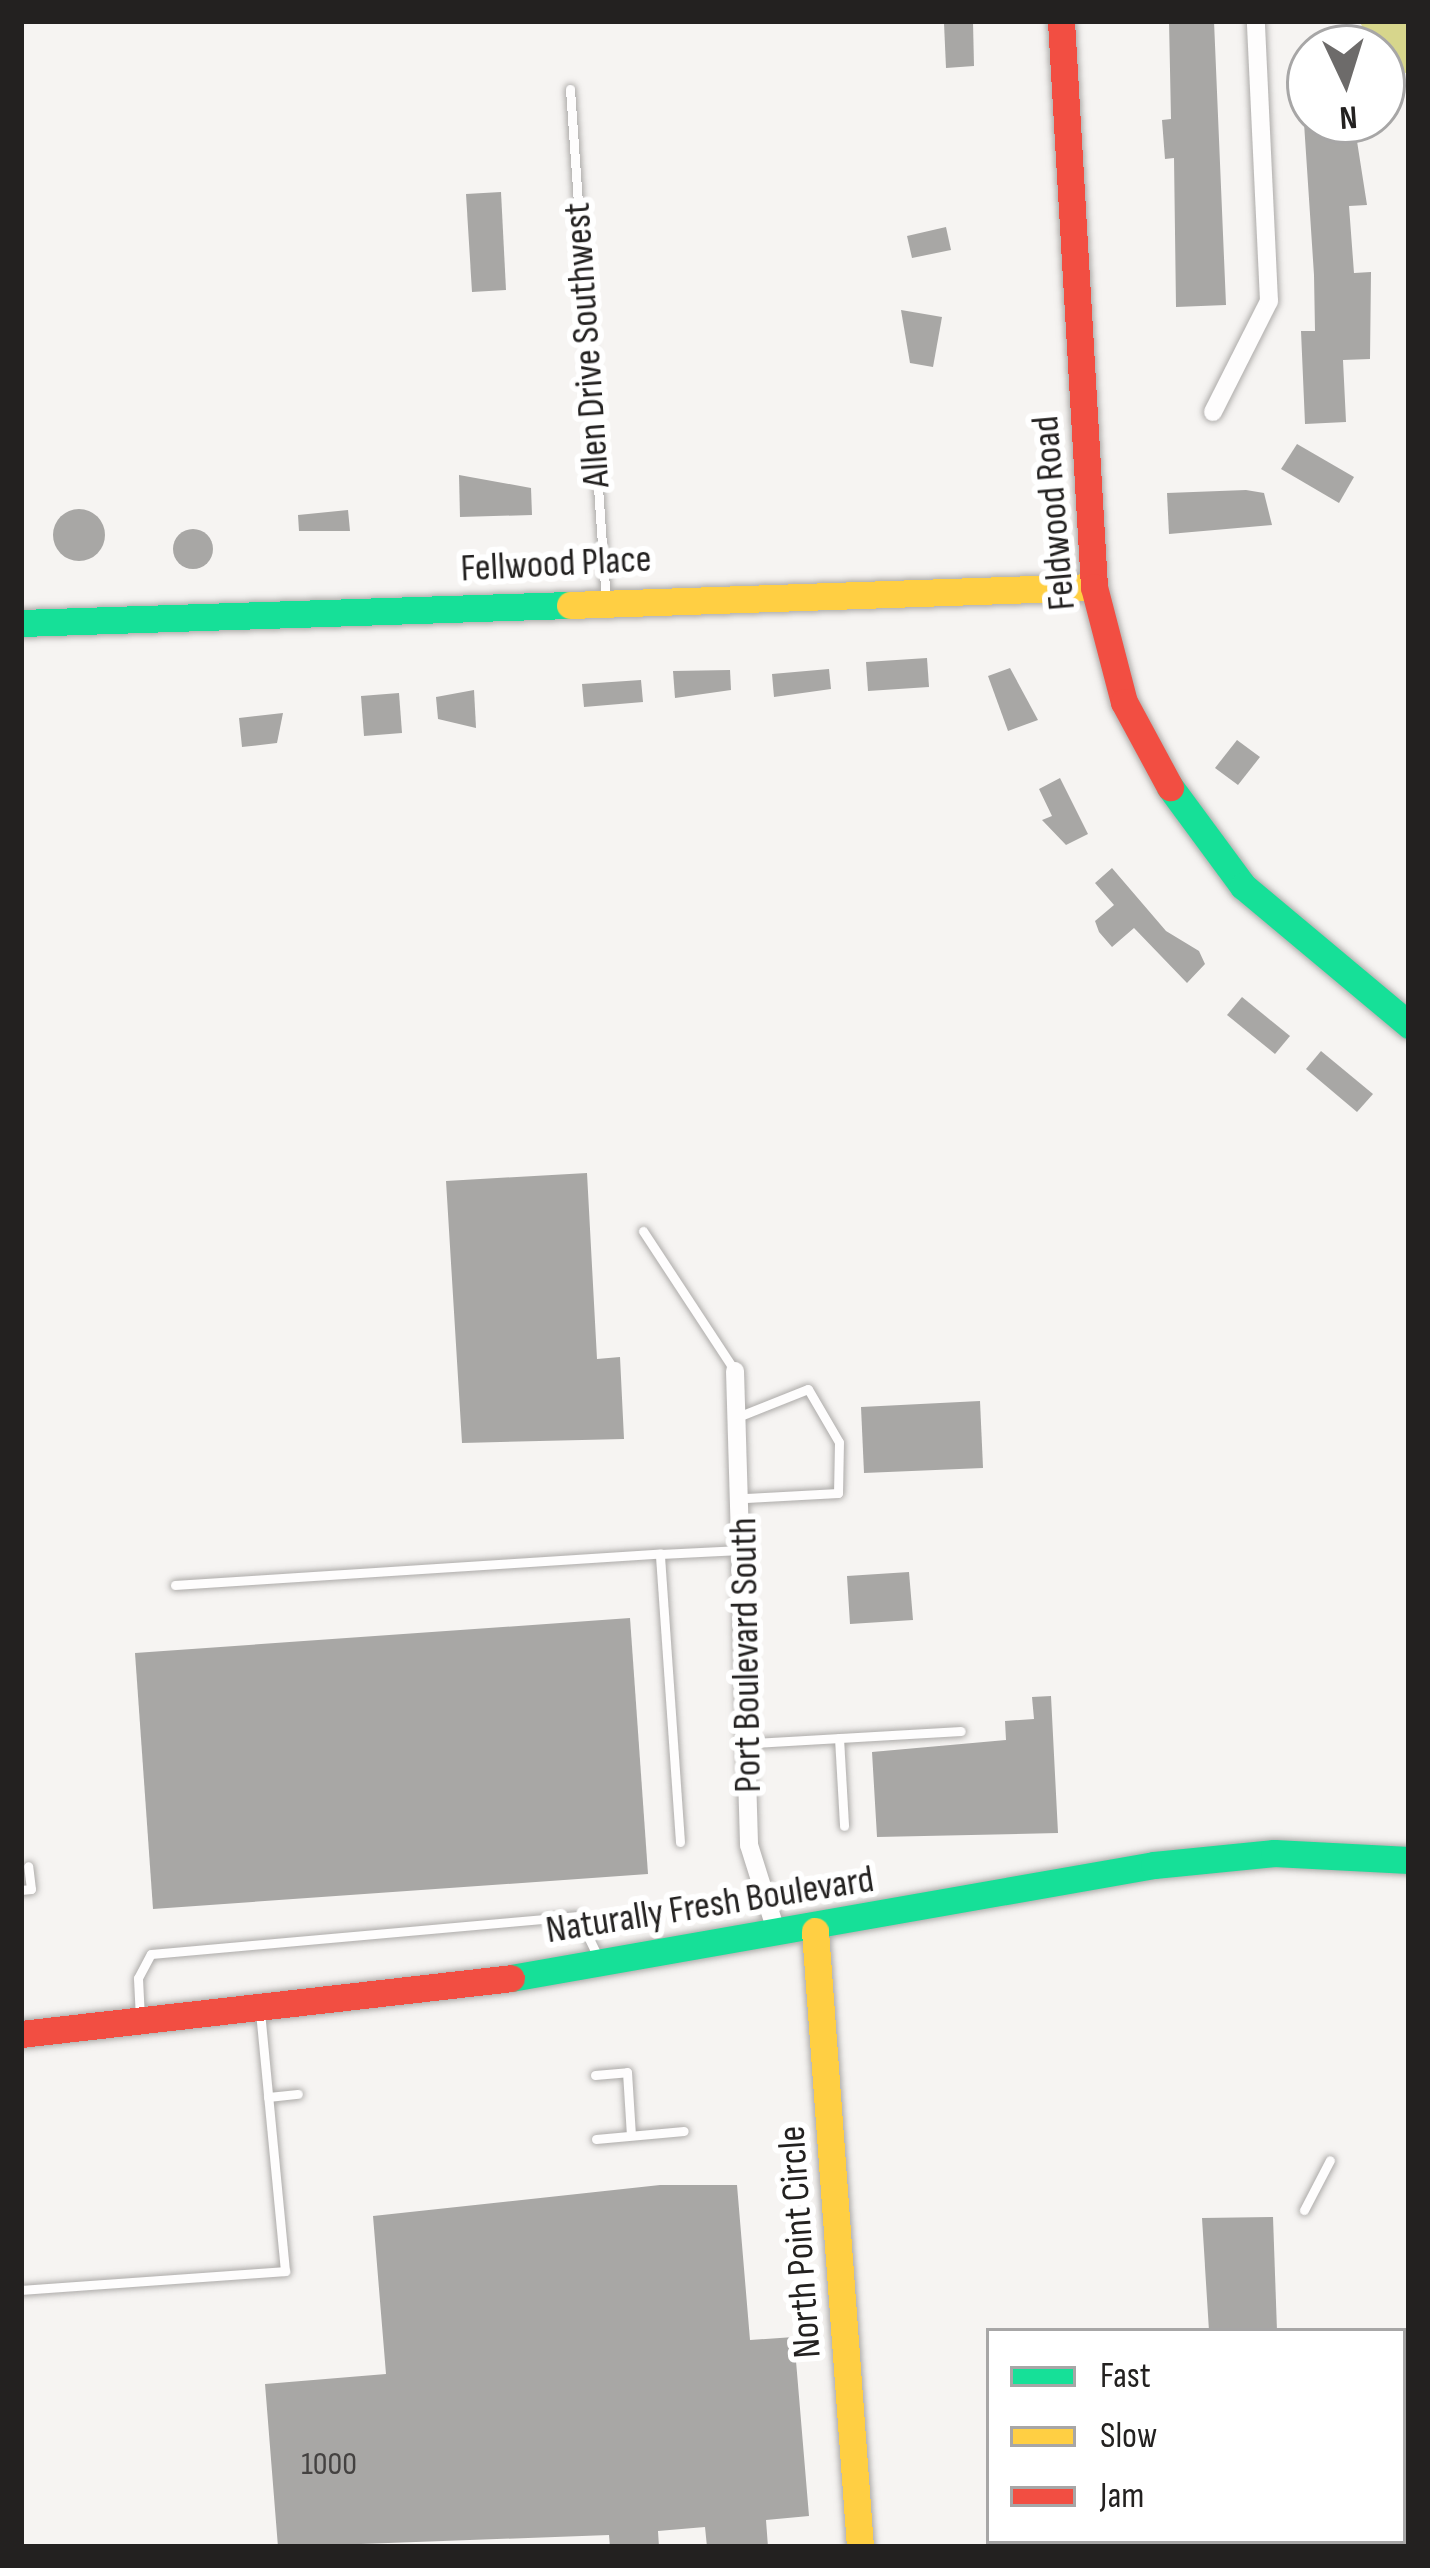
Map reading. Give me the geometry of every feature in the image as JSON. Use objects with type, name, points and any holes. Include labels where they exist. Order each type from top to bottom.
[{"type":"street","name":"Feldwood Road","points":[[1061,21],[1094,587],[1142,748],[1190,824],[1244,886],[1409,1024]]},
{"type":"street","points":[[1213,412],[1269,301],[1256,21]]},
{"type":"street","name":"Fellwood Place","points":[[21,623],[1094,587]]},
{"type":"street","name":"Port Boulevard South","points":[[735,1371],[746,1498],[754,1743],[749,1844],[777,1934]]},
{"type":"street","name":"Naturally Fresh Boulevard","points":[[21,2034],[260,2007],[815,1931],[1154,1864],[1274,1853],[1409,1860]]},
{"type":"street","name":"North Point Circle","points":[[815,1931],[817,2054],[860,2547]]},
{"type":"lane","name":"Allen Drive Southwest","points":[[570,89],[606,601]]},
{"type":"lane","points":[[644,1231],[735,1371]]},
{"type":"lane","points":[[740,1416],[808,1389],[839,1442],[838,1493],[746,1498]]},
{"type":"lane","points":[[175,1586],[746,1550]]},
{"type":"lane","points":[[660,1554],[680,1842]]},
{"type":"lane","points":[[754,1743],[961,1732]]},
{"type":"lane","points":[[839,1738],[844,1826]]},
{"type":"lane","points":[[21,1890],[31,1888],[28,1866]]},
{"type":"lane","points":[[140,2018],[137,1978],[151,1954],[578,1916],[599,1962]]},
{"type":"lane","points":[[21,2290],[286,2271],[260,2007]]},
{"type":"lane","points":[[595,2075],[627,2072],[631,2135]]},
{"type":"lane","points":[[268,2097],[298,2094]]},
{"type":"lane","points":[[596,2139],[684,2131]]},
{"type":"lane","points":[[1304,2210],[1330,2160]]},
{"type":"shaded area","points":[[1409,21],[1409,75],[1406,24],[1361,24]]},
{"type":"building","points":[[1169,21],[1214,21],[1226,305],[1176,307],[1174,158],[1165,159],[1162,120],[1171,119]]},
{"type":"building","points":[[973,22],[974,66],[946,68],[944,23]]},
{"type":"building","points":[[1305,144],[1357,144],[1367,205],[1349,206],[1354,273],[1371,272],[1370,359],[1343,360],[1346,422],[1305,424],[1301,331],[1315,331]]},
{"type":"building","points":[[501,192],[506,290],[472,292],[466,194]]},
{"type":"building","points":[[946,227],[951,250],[912,258],[907,236]]},
{"type":"building","points":[[901,310],[942,317],[933,367],[910,363]]},
{"type":"building","points":[[1297,444],[1354,477],[1339,503],[1281,469]]},
{"type":"building","points":[[459,475],[531,488],[532,515],[460,517]]},
{"type":"building","points":[[1167,493],[1264,493],[1272,525],[1169,534]]},
{"type":"building","points":[[79,509],[97,517],[105,535],[97,553],[79,561],[61,553],[53,535],[61,517]]},
{"type":"building","points":[[348,510],[350,531],[299,531],[298,515]]},
{"type":"building","points":[[193,529],[207,535],[213,549],[207,563],[193,569],[179,563],[173,549],[179,535]]},
{"type":"building","points":[[927,658],[929,687],[868,691],[866,662]]},
{"type":"building","points":[[1010,668],[1038,720],[1008,731],[988,676]]},
{"type":"building","points":[[829,669],[831,689],[774,697],[772,674]]},
{"type":"building","points":[[730,670],[731,690],[675,698],[673,671]]},
{"type":"building","points":[[641,680],[643,702],[584,707],[582,684]]},
{"type":"building","points":[[474,690],[476,728],[438,719],[436,697]]},
{"type":"building","points":[[399,693],[402,733],[364,736],[361,696]]},
{"type":"building","points":[[283,713],[277,743],[242,747],[239,718]]},
{"type":"building","points":[[1237,740],[1260,757],[1238,785],[1215,768]]},
{"type":"building","points":[[1060,778],[1088,834],[1066,845],[1042,820],[1052,816],[1039,789]]},
{"type":"building","points":[[1112,868],[1166,931],[1199,951],[1205,964],[1187,983],[1134,928],[1112,947],[1099,932],[1095,921],[1114,905],[1095,883]]},
{"type":"building","points":[[1242,997],[1290,1036],[1275,1054],[1227,1015]]},
{"type":"building","points":[[1321,1051],[1373,1094],[1357,1112],[1306,1069]]},
{"type":"building","points":[[587,1173],[597,1359],[620,1357],[624,1439],[462,1443],[446,1181]]},
{"type":"building","points":[[980,1401],[983,1468],[864,1473],[861,1407]]},
{"type":"building","points":[[909,1572],[913,1620],[850,1624],[847,1576]]},
{"type":"building","points":[[630,1618],[648,1874],[153,1909],[135,1653]]},
{"type":"building","points":[[1051,1696],[1058,1833],[877,1837],[872,1752],[1006,1740],[1005,1721],[1034,1719],[1032,1697]]},
{"type":"building","points":[[660,2185],[737,2185],[750,2340],[794,2337],[809,2516],[766,2520],[768,2547],[707,2547],[705,2527],[658,2531],[659,2547],[610,2547],[609,2535],[278,2547],[265,2384],[386,2374],[373,2216]]},
{"type":"building","points":[[1273,2217],[1277,2328],[1209,2328],[1202,2218]]},
{"type":"traffic: fast","points":[[21,623],[570,605]]},
{"type":"traffic: fast","points":[[1170,787],[1243,886],[1409,1025]]},
{"type":"traffic: fast","points":[[511,1978],[1154,1865],[1274,1853],[1409,1860]]},
{"type":"traffic: slow","points":[[570,605],[1094,587]]},
{"type":"traffic: slow","points":[[815,1931],[860,2547]]},
{"type":"traffic: jam","points":[[1061,21],[1094,587],[1124,702],[1170,787]]},
{"type":"traffic: jam","points":[[21,2034],[511,1978]]}]
